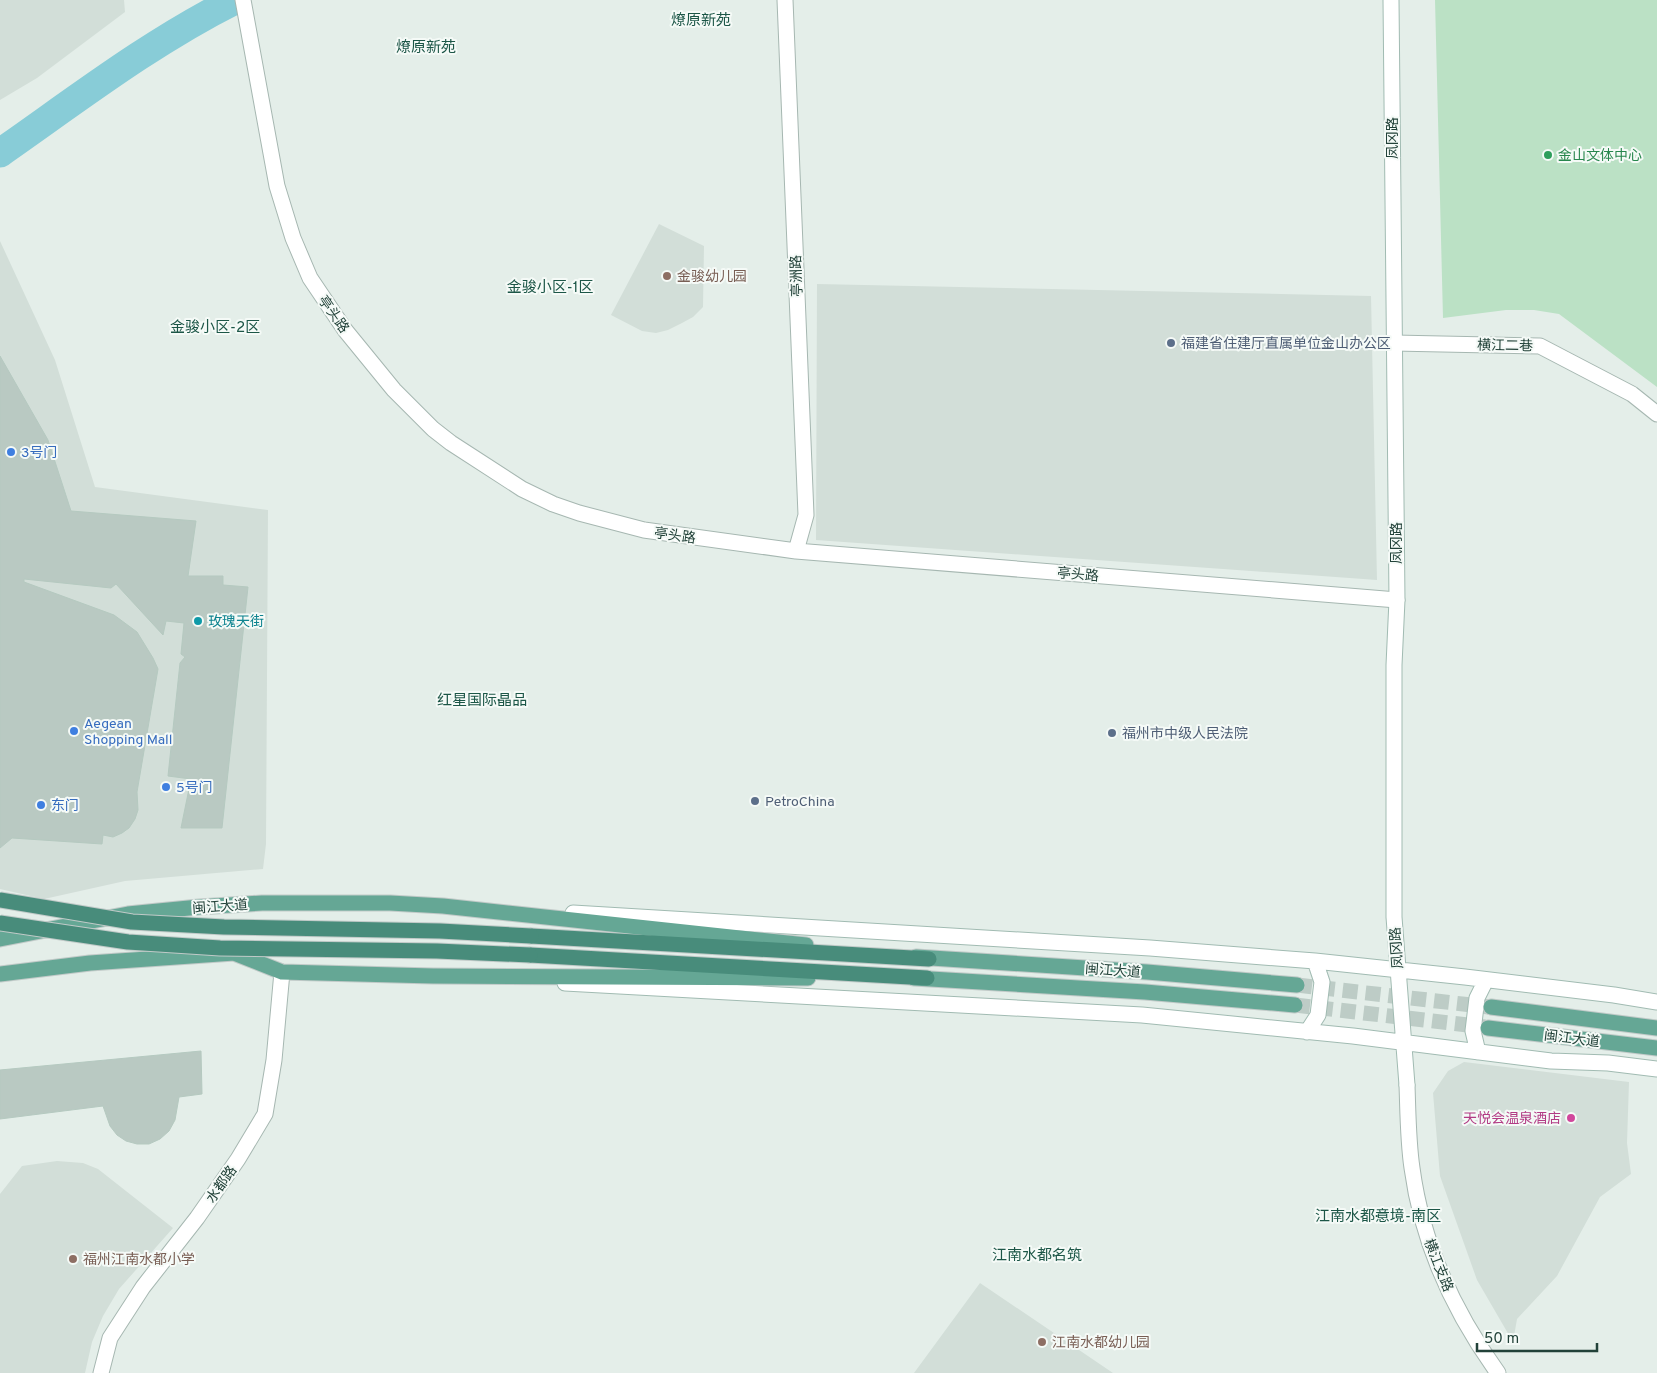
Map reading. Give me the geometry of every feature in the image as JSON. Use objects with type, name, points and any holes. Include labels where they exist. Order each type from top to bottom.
[{"type":"highway","points":[[0,900],[132,922],[440,931],[929,959]]},
{"type":"highway","points":[[0,923],[128,942],[220,948],[437,951],[927,978]]},
{"type":"main road","name":"亭头路","points":[[243,0],[284,213],[305,268],[316,288],[374,367],[433,429],[469,456],[522,489],[579,514],[644,530],[796,551],[1396,600]]},
{"type":"main road","name":"亭洲路","points":[[785,0],[806,516],[796,551]]},
{"type":"main road","name":"凤冈路","points":[[1391,0],[1396,600],[1394,665],[1394,910],[1407,1085]]},
{"type":"main road","name":"横江二巷","points":[[1394,343],[1540,346],[1632,394],[1657,414]]},
{"type":"main road","name":"闽江大道","points":[[0,939],[128,914],[198,907],[262,903],[390,903],[442,906],[929,959],[1147,972],[1297,985]]},
{"type":"main road","points":[[442,906],[1140,948],[1315,961],[1614,995],[1657,1002]]},
{"type":"main road","points":[[0,974],[90,963],[234,953],[282,972],[433,976],[1142,1015],[1403,1042],[1551,1061],[1657,1069]]},
{"type":"main road","points":[[1307,1032],[1318,1015],[1322,982],[1315,961]]},
{"type":"main road","name":"水都路","points":[[101,1373],[110,1338],[143,1287],[197,1218],[238,1159],[265,1114],[274,1060],[282,972]]},
{"type":"main road","name":"闽江大道","points":[[433,976],[927,978],[1145,992],[1295,1005]]},
{"type":"main road","points":[[1478,1052],[1473,1031],[1476,998],[1486,980]]},
{"type":"main road","name":"闽江大道","points":[[1491,1007],[1657,1028]]},
{"type":"main road","name":"闽江大道","points":[[1488,1028],[1657,1048]]},
{"type":"main road","name":"横江支路","points":[[1407,1085],[1409,1147],[1412,1171],[1418,1202],[1432,1252],[1461,1315],[1484,1354],[1498,1373]]},
{"type":"shaded area","points":[[0,0],[124,0],[125,12],[37,78],[0,100]]},
{"type":"shaded area","name":"金骏幼儿园","points":[[659,224],[704,246],[703,307],[693,317],[668,330],[656,333],[642,331],[611,315]]},
{"type":"shaded area","points":[[0,241],[55,360],[95,487],[268,510],[266,844],[263,869],[125,881],[44,899],[0,889]]},
{"type":"shaded area","points":[[817,284],[1371,296],[1377,580],[816,540]]},
{"type":"shaded area","points":[[1464,1062],[1629,1082],[1627,1143],[1631,1174],[1600,1197],[1557,1276],[1517,1319],[1513,1342],[1477,1280],[1440,1176],[1433,1093],[1448,1071]]},
{"type":"shaded area","name":"福州江南水都小学","points":[[57,1161],[83,1163],[98,1169],[173,1228],[119,1289],[103,1316],[92,1342],[85,1373],[0,1373],[0,1194],[22,1166]]},
{"type":"shaded area","points":[[980,1283],[1113,1373],[914,1373]]},
{"type":"green space","name":"金山文体中心","points":[[1435,0],[1657,0],[1657,387],[1559,314],[1534,310],[1506,310],[1443,318]]},
{"type":"building","points":[[0,356],[48,440],[71,511],[196,521],[188,576],[223,576],[223,585],[248,587],[222,828],[181,828],[191,779],[168,776],[180,663],[185,657],[181,654],[184,623],[166,621],[163,635],[116,584],[111,588],[24,579],[24,582],[114,615],[137,632],[158,669],[137,792],[138,810],[129,828],[113,837],[103,835],[102,844],[12,838],[0,848]]},
{"type":"building","points":[[201,1051],[202,1094],[179,1097],[175,1120],[169,1131],[160,1139],[149,1144],[137,1144],[126,1141],[117,1135],[110,1126],[103,1106],[0,1119],[0,1070]]},
{"type":"waterway","points":[[0,153],[144,53],[204,16],[235,0]]},
{"type":"tunnel","points":[[1297,985],[1489,1007]]},
{"type":"tunnel","points":[[1295,1005],[1485,1027]]},
{"type":"place","name":"金山文体中心","points":[[1548,155]]},
{"type":"place","name":"金骏幼儿园","points":[[667,276]]},
{"type":"place","name":"福建省住建厅直属单位金山办公区","points":[[1171,343]]},
{"type":"place","name":"3号门","points":[[11,452]]},
{"type":"place","name":"玫瑰天街","points":[[198,621]]},
{"type":"place","name":"Aegean Shopping Mall","points":[[74,731]]},
{"type":"place","name":"福州市中级人民法院","points":[[1112,733]]},
{"type":"place","name":"5号门","points":[[166,787]]},
{"type":"place","name":"PetroChina","points":[[755,801]]},
{"type":"place","name":"东门","points":[[41,805]]},
{"type":"place","name":"天悦会温泉酒店","points":[[1571,1118]]},
{"type":"place","name":"福州江南水都小学","points":[[73,1259]]},
{"type":"place","name":"江南水都幼儿园","points":[[1042,1342]]},
{"type":"district","name":"燎原新苑","points":[[701,20]]},
{"type":"district","name":"燎原新苑","points":[[426,47]]},
{"type":"district","name":"金骏小区-1区","points":[[550,287]]},
{"type":"district","name":"金骏小区-2区","points":[[215,327]]},
{"type":"district","name":"红星国际·晶品","points":[[482,700]]},
{"type":"district","name":"江南水都·意境-南区","points":[[1378,1216]]},
{"type":"district","name":"江南水都·名筑","points":[[1037,1255]]}]
